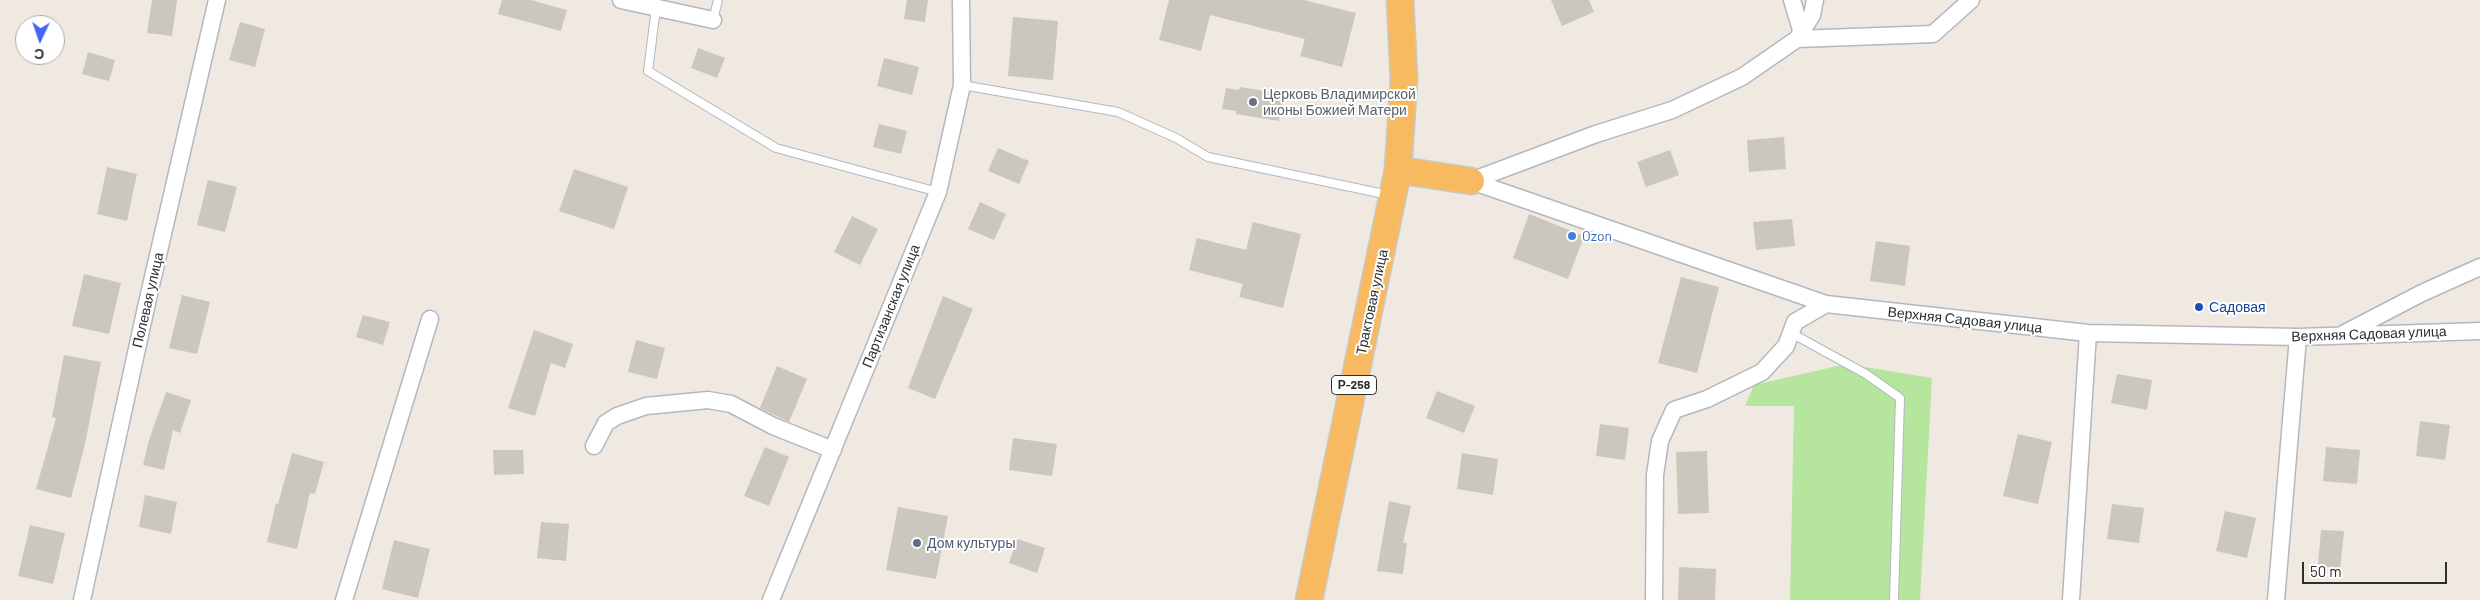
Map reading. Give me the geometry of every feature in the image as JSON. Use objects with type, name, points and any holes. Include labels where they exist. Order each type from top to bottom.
[{"type":"highway","name":"Трактовая улица","points":[[1309,600],[1398,170],[1404,78],[1400,0]]},
{"type":"highway","points":[[1398,170],[1471,181]]},
{"type":"street","name":"Полевая улица","points":[[82,600],[149,293],[217,0]]},
{"type":"street","points":[[622,0],[713,20]]},
{"type":"street","name":"Партизанская улица","points":[[771,600],[938,192],[962,85],[961,0]]},
{"type":"street","points":[[1792,0],[1799,34]]},
{"type":"street","points":[[1471,181],[1596,134],[1672,110],[1742,77],[1799,34],[1812,15],[1815,0]]},
{"type":"street","points":[[1799,34],[1933,34],[1971,0]]},
{"type":"street","name":"Верхняя Садовая улица","points":[[1471,181],[1826,304],[2088,333],[2298,337],[2480,331]]},
{"type":"street","points":[[2341,336],[2422,293],[2480,267]]},
{"type":"street","points":[[1654,600],[1655,475],[1660,441],[1674,410],[1707,399],[1762,372],[1786,346],[1796,322],[1826,304]]},
{"type":"street","points":[[344,600],[430,319]]},
{"type":"street","points":[[2071,600],[2088,333]]},
{"type":"street","points":[[2276,600],[2298,337]]},
{"type":"street","points":[[594,446],[606,424],[617,416],[646,406],[708,400],[731,404],[773,426],[833,450]]},
{"type":"lane","points":[[713,20],[718,0]]},
{"type":"lane","points":[[656,8],[648,71],[776,148],[938,192]]},
{"type":"lane","points":[[962,85],[1118,112],[1176,138],[1208,157],[1394,196]]},
{"type":"lane","points":[[1791,333],[1866,374],[1900,398],[1894,600]]},
{"type":"green space","points":[[1846,364],[1932,378],[1920,600],[1790,600],[1794,406],[1745,406],[1754,385]]},
{"type":"building","points":[[152,0],[177,0],[172,36],[147,33]]},
{"type":"building","points":[[502,0],[531,0],[567,10],[561,31],[498,14]]},
{"type":"building","points":[[907,0],[928,0],[925,22],[904,19]]},
{"type":"building","points":[[1169,0],[1304,0],[1356,13],[1342,67],[1300,56],[1305,39],[1210,15],[1201,51],[1159,40]]},
{"type":"building","points":[[1551,0],[1589,0],[1594,12],[1562,26]]},
{"type":"building","points":[[1013,17],[1058,21],[1053,80],[1008,76]]},
{"type":"building","points":[[240,22],[265,29],[255,67],[229,60]]},
{"type":"building","points":[[698,48],[725,58],[717,78],[691,68]]},
{"type":"building","points":[[88,52],[115,60],[109,81],[82,74]]},
{"type":"building","points":[[884,58],[919,67],[912,95],[877,86]]},
{"type":"building","name":"Церковь Владимирской иконы Божией Матери","points":[[1240,87],[1283,94],[1279,121],[1236,114],[1236,111],[1222,109],[1226,88],[1239,90]]},
{"type":"building","points":[[879,124],[907,131],[901,154],[873,147]]},
{"type":"building","points":[[1784,137],[1786,169],[1749,172],[1747,140]]},
{"type":"building","points":[[998,148],[1029,161],[1019,184],[988,171]]},
{"type":"building","points":[[1670,150],[1679,175],[1646,187],[1637,162]]},
{"type":"building","points":[[107,167],[137,174],[127,221],[97,214]]},
{"type":"building","points":[[574,169],[628,187],[614,229],[559,211]]},
{"type":"building","points":[[208,180],[237,187],[225,232],[197,225]]},
{"type":"building","points":[[980,202],[1006,214],[994,240],[968,229]]},
{"type":"building","points":[[1529,214],[1584,236],[1568,279],[1513,258]]},
{"type":"building","points":[[852,216],[878,229],[860,265],[834,252]]},
{"type":"building","points":[[1792,219],[1795,246],[1756,250],[1753,222]]},
{"type":"building","points":[[1253,222],[1301,234],[1283,308],[1239,297],[1243,284],[1189,270],[1197,238],[1246,250]]},
{"type":"building","points":[[1876,241],[1910,246],[1905,286],[1870,281]]},
{"type":"building","points":[[84,274],[121,283],[109,334],[72,326]]},
{"type":"building","points":[[1681,277],[1719,287],[1697,373],[1658,363]]},
{"type":"building","points":[[182,295],[210,302],[197,354],[169,348]]},
{"type":"building","points":[[943,296],[973,309],[935,399],[908,388]]},
{"type":"building","points":[[363,315],[390,322],[383,345],[356,337]]},
{"type":"building","points":[[534,330],[573,344],[565,368],[551,363],[535,416],[508,408]]},
{"type":"building","points":[[636,340],[665,348],[657,379],[628,372]]},
{"type":"building","points":[[64,355],[101,362],[85,444],[71,498],[36,489],[56,418],[52,417]]},
{"type":"building","points":[[777,366],[807,379],[789,422],[760,408]]},
{"type":"building","points":[[2117,374],[2152,380],[2147,410],[2111,403]]},
{"type":"building","points":[[1437,391],[1475,406],[1464,433],[1426,418]]},
{"type":"building","points":[[166,392],[191,400],[180,433],[173,430],[164,470],[143,465],[149,440]]},
{"type":"building","points":[[2420,421],[2450,425],[2445,460],[2416,456]]},
{"type":"building","points":[[1600,424],[1629,428],[1625,460],[1596,456]]},
{"type":"building","points":[[2018,434],[2052,442],[2038,504],[2003,496]]},
{"type":"building","points":[[1013,438],[1057,444],[1052,476],[1009,470]]},
{"type":"building","points":[[765,447],[789,457],[769,506],[744,496]]},
{"type":"building","points":[[2326,447],[2360,450],[2357,484],[2323,481]]},
{"type":"building","points":[[493,450],[523,450],[524,474],[494,475]]},
{"type":"building","points":[[1707,451],[1709,513],[1678,514],[1676,452]]},
{"type":"building","points":[[292,453],[324,462],[315,494],[310,493],[297,549],[267,542],[276,503],[278,504]]},
{"type":"building","points":[[1462,453],[1498,459],[1493,495],[1457,489]]},
{"type":"building","points":[[145,495],[177,502],[171,534],[139,527]]},
{"type":"building","points":[[1389,501],[1411,506],[1403,543],[1407,543],[1403,574],[1377,571]]},
{"type":"building","points":[[2112,504],[2144,508],[2139,543],[2107,539]]},
{"type":"building","name":"Дом культуры","points":[[898,507],[948,516],[936,579],[886,570]]},
{"type":"building","points":[[2225,511],[2256,518],[2247,558],[2216,551]]},
{"type":"building","points":[[541,522],[569,524],[566,561],[537,558]]},
{"type":"building","points":[[30,525],[65,533],[53,584],[18,576]]},
{"type":"building","points":[[2321,530],[2344,531],[2340,571],[2318,564]]},
{"type":"building","points":[[1017,539],[1045,548],[1037,573],[1009,563]]},
{"type":"building","points":[[394,540],[430,549],[418,598],[382,589]]},
{"type":"building","points":[[1679,567],[1716,569],[1715,600],[1678,600]]},
{"type":"place","name":"Церковь Владимирской иконы Божией Матери","points":[[1253,102]]},
{"type":"place","name":"Ozon","points":[[1572,236]]},
{"type":"place","name":"Садовая","points":[[2199,307]]},
{"type":"place","name":"Дом культуры","points":[[917,543]]}]
